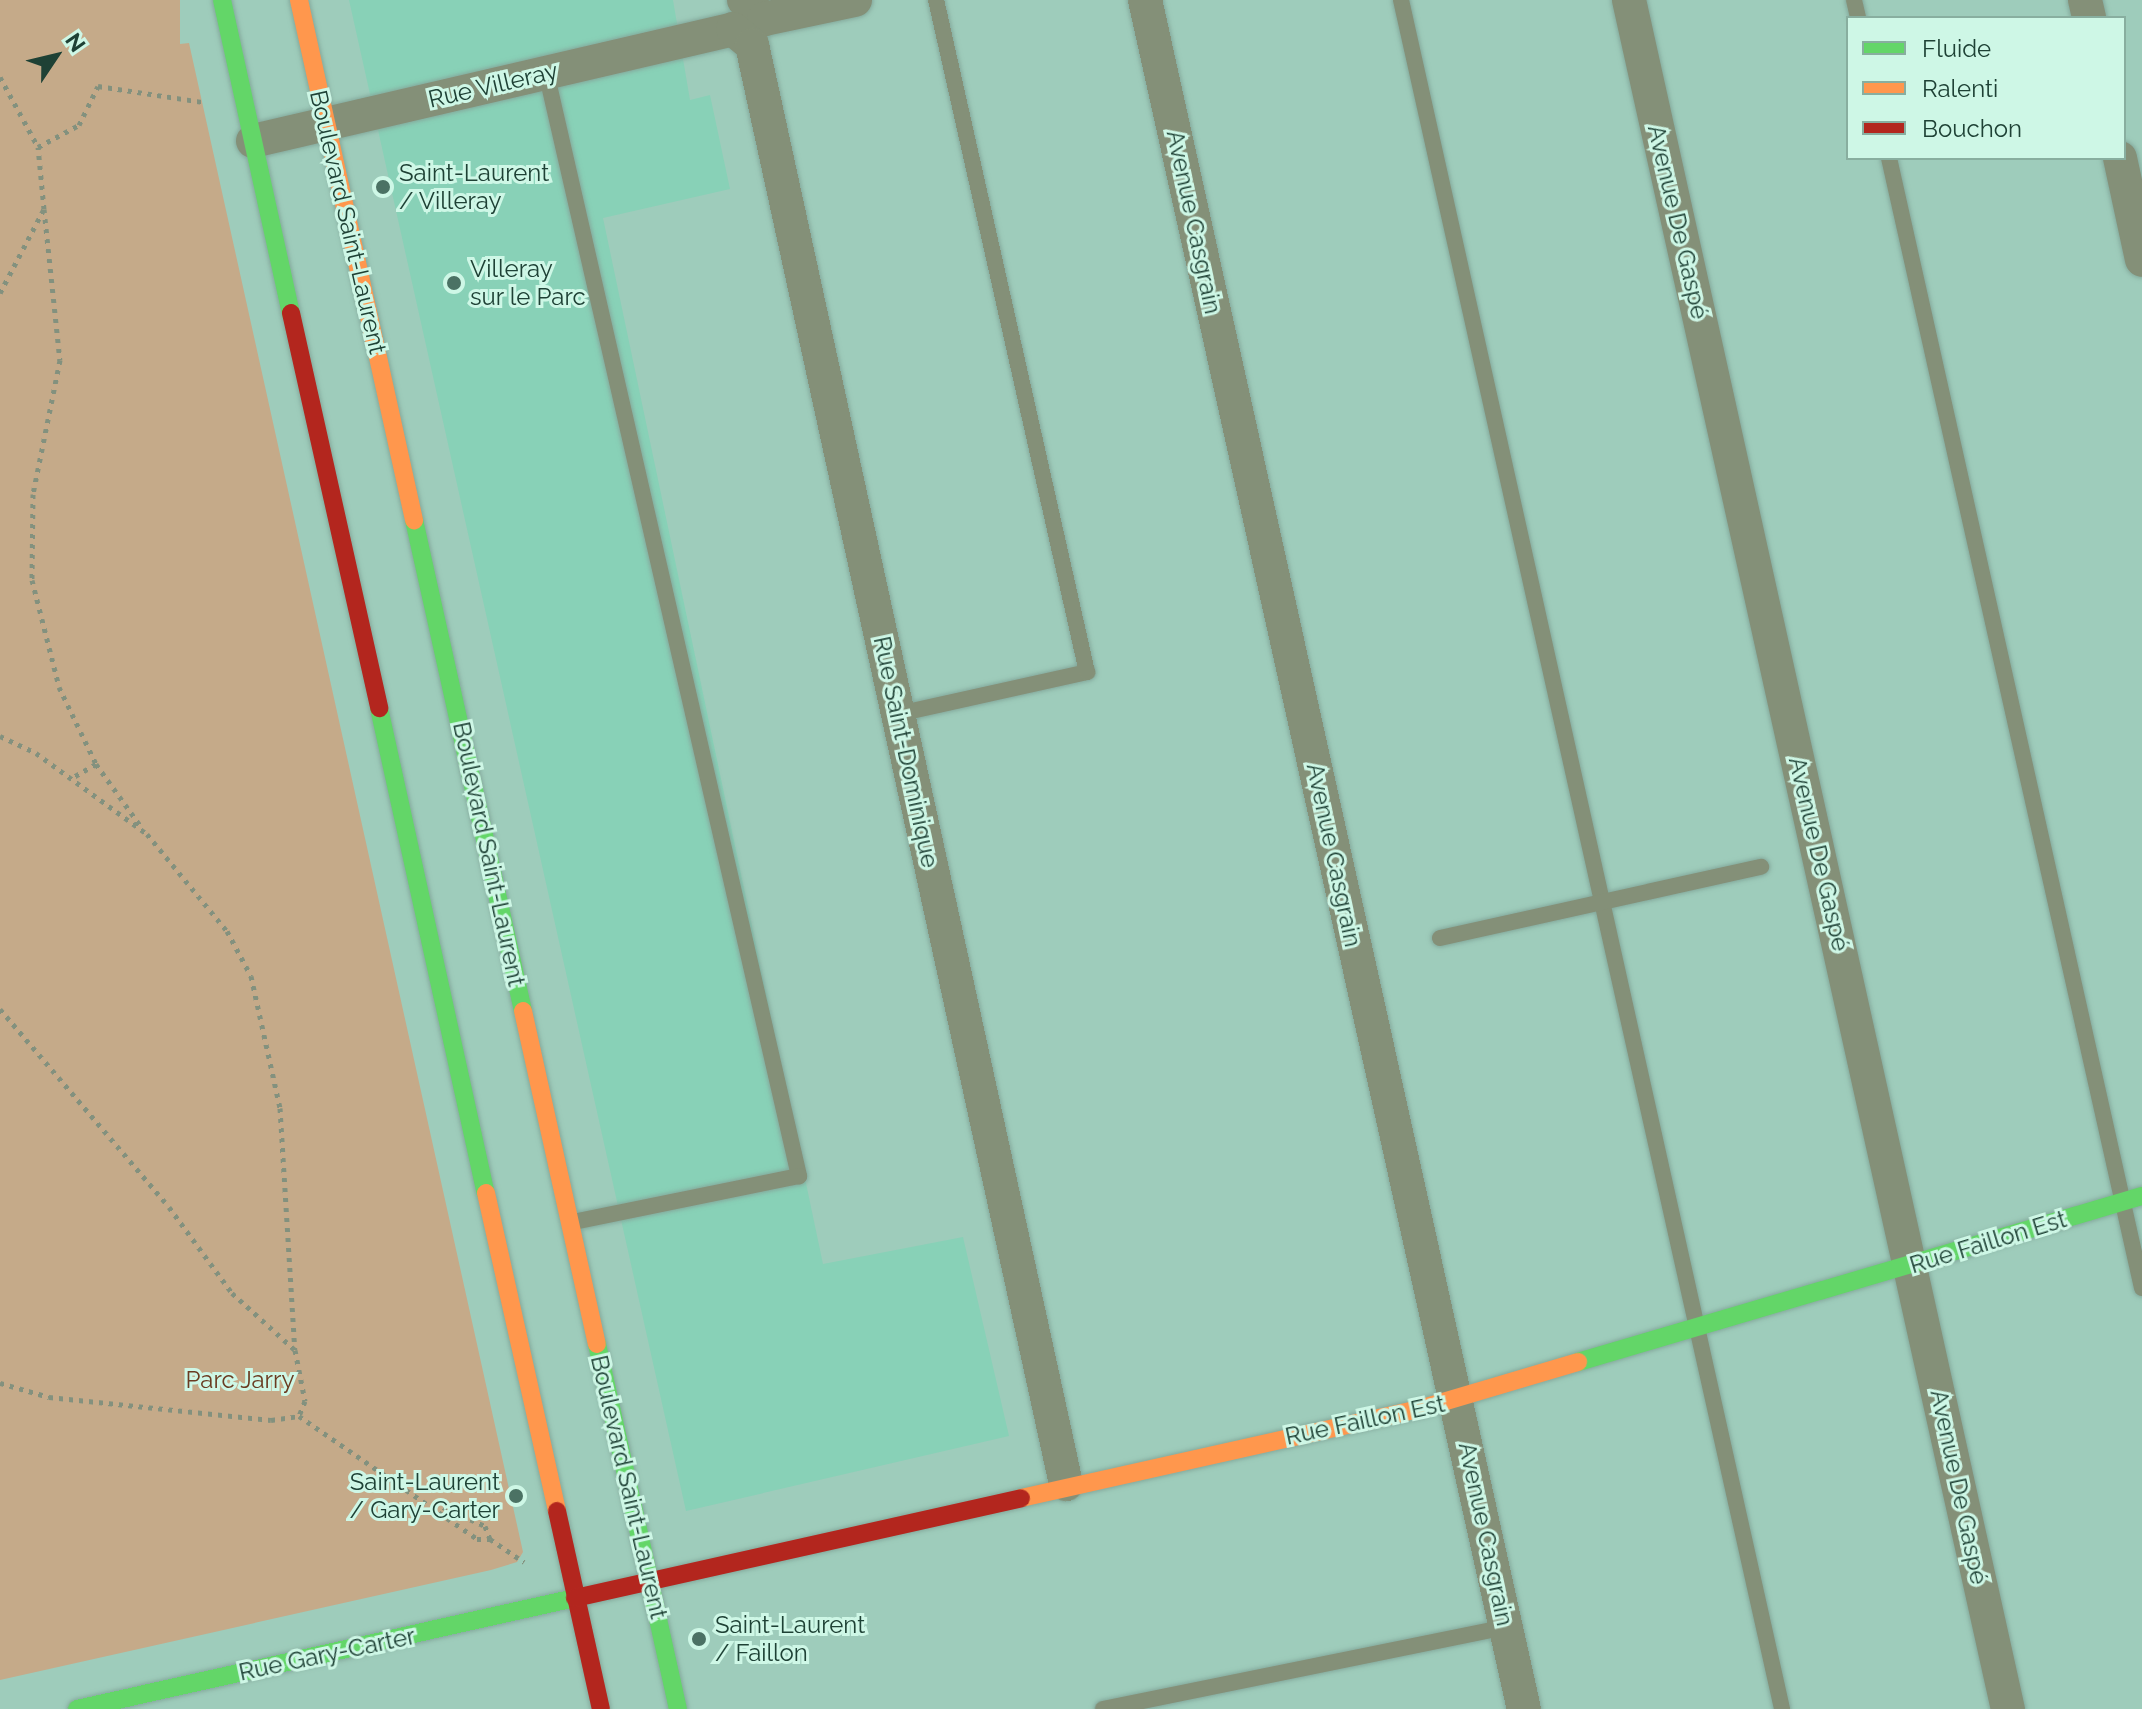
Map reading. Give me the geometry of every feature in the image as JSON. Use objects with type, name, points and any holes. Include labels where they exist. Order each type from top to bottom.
[{"type":"main road","points":[[222,0],[601,1709]]},
{"type":"main road","name":"Boulevard Saint-Laurent","points":[[299,0],[678,1709]]},
{"type":"main road","name":"Rue Faillon Est","points":[[576,1598],[1066,1484],[1455,1400],[2142,1196]]},
{"type":"main road","name":"Rue Gary-Carter","points":[[77,1709],[576,1598]]},
{"type":"street","name":"Rue Villeray","points":[[253,141],[546,72],[747,16],[855,0]]},
{"type":"street","name":"Avenue Casgrain","points":[[1145,0],[1524,1709]]},
{"type":"street","name":"Avenue De Gaspé","points":[[1629,0],[2008,1709]]},
{"type":"street","name":"Rue Saint-Dominique","points":[[747,16],[1066,1484]]},
{"type":"street","points":[[2120,160],[2142,260]]},
{"type":"lane","points":[[898,714],[1087,672],[936,0]]},
{"type":"lane","points":[[1401,0],[1782,1709]]},
{"type":"lane","points":[[546,72],[799,1176],[569,1223]]},
{"type":"lane","points":[[1889,160],[2142,1288]]},
{"type":"lane","points":[[1440,938],[1761,867]]},
{"type":"lane","points":[[1103,1709],[1506,1627]]},
{"type":"path","points":[[0,77],[38,147],[60,360],[33,494],[32,580],[59,687],[96,764],[147,834],[227,931],[264,1013],[280,1108],[295,1350],[305,1401],[299,1416]]},
{"type":"path","points":[[38,147],[79,125],[98,86],[207,101]]},
{"type":"path","points":[[0,293],[44,209]]},
{"type":"path","points":[[0,736],[72,778],[147,834]]},
{"type":"path","points":[[72,778],[96,764]]},
{"type":"path","points":[[0,1009],[169,1207],[232,1293],[295,1350]]},
{"type":"path","points":[[0,1383],[49,1397],[271,1420],[299,1416],[433,1503],[466,1532],[490,1539]]},
{"type":"path","points":[[433,1503],[474,1519],[490,1539],[524,1562]]},
{"type":"shaded area","points":[[349,0],[673,0],[690,100],[710,95],[730,189],[603,218],[823,1264],[963,1237],[1009,1436],[686,1511]]},
{"type":"green space","name":"Parc Jarry","points":[[0,0],[180,0],[180,44],[189,43],[523,1552],[517,1562],[491,1570],[0,1680]]},
{"type":"traffic: fast","points":[[222,0],[291,313]]},
{"type":"traffic: fast","points":[[414,520],[523,1011]]},
{"type":"traffic: fast","points":[[379,708],[486,1193]]},
{"type":"traffic: fast","points":[[1578,1362],[2142,1196]]},
{"type":"traffic: fast","points":[[597,1344],[678,1709]]},
{"type":"traffic: fast","points":[[77,1709],[575,1598]]},
{"type":"traffic: slow","points":[[299,0],[414,520]]},
{"type":"traffic: slow","points":[[523,1011],[597,1344]]},
{"type":"traffic: slow","points":[[486,1193],[557,1511]]},
{"type":"traffic: slow","points":[[1021,1498],[1419,1409],[1578,1362]]},
{"type":"traffic: jam","points":[[291,313],[379,708]]},
{"type":"traffic: jam","points":[[575,1598],[1021,1498]]},
{"type":"traffic: jam","points":[[557,1511],[601,1709]]},
{"type":"place","name":"Saint-Laurent / Villeray","points":[[383,187]]},
{"type":"place","name":"Villeray sur le Parc","points":[[454,283]]},
{"type":"place","name":"Saint-Laurent / Gary-Carter","points":[[516,1496]]},
{"type":"place","name":"Saint-Laurent / Faillon","points":[[699,1639]]}]
